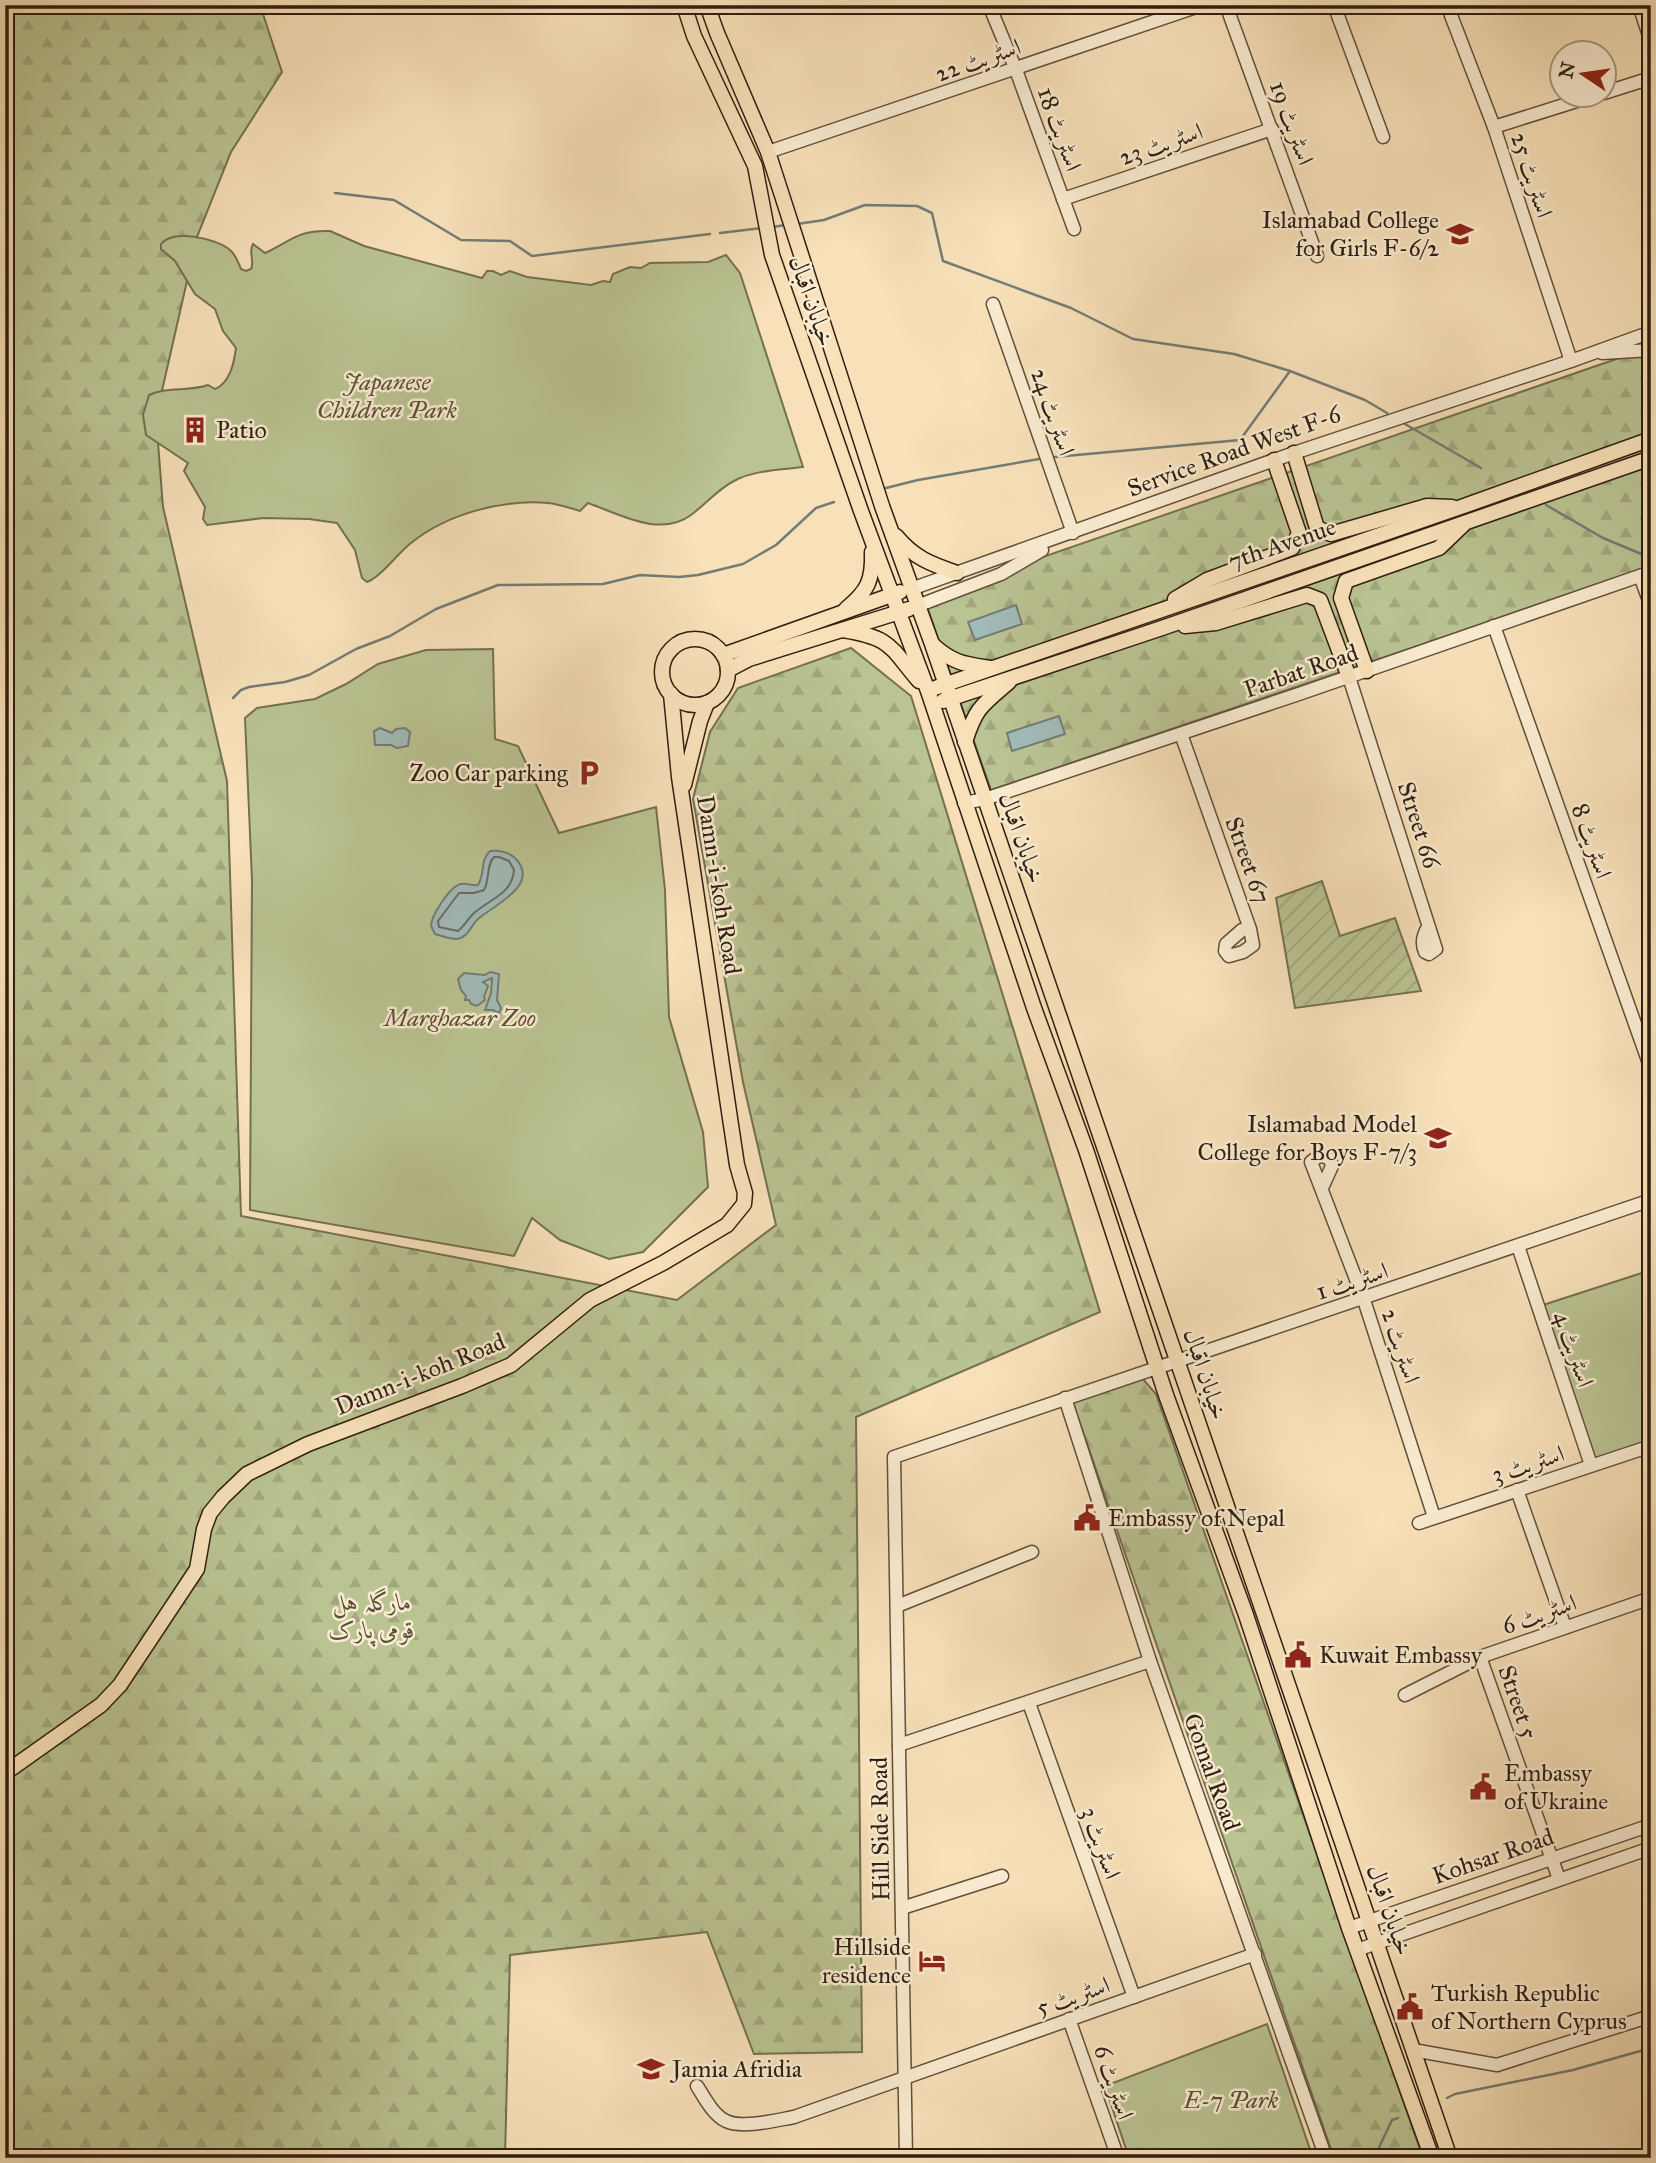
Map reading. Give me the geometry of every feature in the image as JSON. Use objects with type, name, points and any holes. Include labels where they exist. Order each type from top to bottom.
[{"type":"main road","name":"خیابان اقبال","points":[[684,5],[694,36],[755,166],[772,255],[860,511],[928,691],[964,803],[1086,1150],[1157,1367],[1246,1615],[1349,1928],[1432,2158]]},
{"type":"main road","name":"خیابان اقبال","points":[[707,5],[768,152],[890,530],[932,644],[1450,2158]]},
{"type":"main road","name":"7th Avenue","points":[[928,691],[947,692],[1016,677],[1162,628],[1463,514],[1651,439]]},
{"type":"main road","points":[[1294,453],[1317,528],[1331,534],[1427,506],[1463,514],[1439,548],[1346,582],[1341,598],[1367,671]]},
{"type":"main road","name":"7th Avenue","points":[[932,706],[947,692],[995,669],[1153,613],[1463,514],[1651,458]]},
{"type":"main road","points":[[1153,613],[1207,580],[1292,548],[1299,533],[1274,460]]},
{"type":"main road","points":[[890,530],[907,550],[928,563],[957,573]]},
{"type":"main road","points":[[836,616],[867,588],[873,573],[872,542]]},
{"type":"main road","name":"Service Road West F-6","points":[[893,594],[911,589]]},
{"type":"main road","points":[[723,655],[893,594]]},
{"type":"main road","points":[[1162,628],[1216,623],[1307,595],[1320,600],[1349,677]]},
{"type":"main road","points":[[728,670],[749,659],[917,606]]},
{"type":"main road","points":[[843,630],[872,635],[888,644],[928,691]]},
{"type":"main road","points":[[682,792],[700,721],[708,703],[723,690],[728,670],[723,655],[716,647],[706,641],[684,641],[667,655],[663,668],[664,682],[671,694],[688,704],[708,703]]},
{"type":"main road","points":[[932,644],[948,659],[960,664],[995,669]]},
{"type":"main road","points":[[965,742],[972,719],[979,708],[1016,677]]},
{"type":"main road","name":"Damn-i-koh Road","points":[[5,1773],[101,1705],[120,1685],[197,1569],[204,1529],[210,1513],[247,1474],[308,1444],[502,1370],[528,1353],[590,1300],[712,1235],[738,1214],[744,1205],[745,1193],[737,1165],[682,792],[671,694]]},
{"type":"street","name":"اسٹریٹ 18","points":[[989,5],[1016,70],[1074,229]]},
{"type":"street","name":"اسٹریٹ 22","points":[[768,152],[1202,5]]},
{"type":"street","name":"اسٹریٹ 19","points":[[1226,5],[1317,256]]},
{"type":"street","points":[[1335,5],[1383,137]]},
{"type":"street","name":"اسٹریٹ 25","points":[[1447,5],[1494,128],[1571,361]]},
{"type":"street","points":[[1639,5],[1651,42]]},
{"type":"street","points":[[1618,89],[1651,78]]},
{"type":"street","points":[[1494,128],[1557,108]]},
{"type":"street","name":"اسٹریٹ 23","points":[[1063,199],[1272,128]]},
{"type":"street","name":"اسٹریٹ 24","points":[[993,304],[1073,533]]},
{"type":"street","name":"Service Road West F-6","points":[[911,589],[1294,453],[1651,332]]},
{"type":"street","name":"Service Road West F-6","points":[[1591,353],[1651,351]]},
{"type":"street","points":[[917,606],[1001,575],[1073,533]]},
{"type":"street","points":[[1646,574],[1651,606]]},
{"type":"street","name":"Parbat Road","points":[[964,803],[985,799],[1181,734],[1646,574]]},
{"type":"street","name":"اسٹریٹ 8","points":[[1494,626],[1651,1069]]},
{"type":"street","name":"Street 66","points":[[1349,677],[1436,949],[1429,954],[1423,946],[1428,927]]},
{"type":"street","name":"Street 67","points":[[1181,734],[1251,929],[1253,945],[1243,952],[1229,956],[1225,951],[1226,944],[1242,930]]},
{"type":"street","name":"اسٹریٹ 2","points":[[1322,1188],[1332,1166],[1330,1159],[1320,1155],[1311,1162],[1364,1300],[1434,1517]]},
{"type":"street","name":"اسٹریٹ 1","points":[[895,1500],[894,1457],[1364,1300],[1651,1200]]},
{"type":"street","name":"اسٹریٹ 4","points":[[1518,1247],[1591,1465]]},
{"type":"street","name":"Gomal Road","points":[[1065,1398],[1150,1661],[1326,2158]]},
{"type":"street","name":"اسٹریٹ 3","points":[[1419,1522],[1651,1446]]},
{"type":"street","points":[[1517,1490],[1565,1627]]},
{"type":"street","name":"Hill Side Road","points":[[895,1500],[906,2158]]},
{"type":"street","points":[[897,1606],[1032,1552]]},
{"type":"street","name":"اسٹریٹ 6","points":[[1405,1695],[1480,1657],[1651,1598]]},
{"type":"street","name":"Street 5","points":[[1480,1657],[1559,1879]]},
{"type":"street","points":[[899,1745],[1150,1661]]},
{"type":"street","name":"اسٹریٹ 3","points":[[1029,1703],[1134,1997]]},
{"type":"street","name":"Kohsar Road","points":[[1349,1928],[1651,1825]]},
{"type":"street","name":"Kohsar Road","points":[[1357,1950],[1651,1848]]},
{"type":"street","points":[[902,1908],[1002,1876]]},
{"type":"street","name":"اسٹریٹ 5","points":[[696,2086],[726,2122],[759,2124],[794,2117],[1255,1954]]},
{"type":"street","points":[[1413,2050],[1497,2065],[1651,2016]]},
{"type":"street","name":"اسٹریٹ 6","points":[[1069,2020],[1118,2158]]},
{"type":"green space","name":"مارگلہ ہل قومی پارک","points":[[5,5],[260,5],[282,72],[231,152],[197,237],[156,417],[163,507],[227,781],[241,1216],[677,1300],[776,1225],[743,1082],[693,799],[710,732],[738,688],[851,648],[911,696],[1100,1312],[856,1417],[862,2052],[754,2054],[707,1932],[510,1955],[505,2158],[5,2158]]},
{"type":"green space","name":"Japanese Children Park","points":[[330,231],[364,246],[482,278],[487,271],[501,275],[510,271],[527,277],[591,285],[610,282],[613,274],[630,267],[641,268],[650,263],[708,262],[726,255],[740,273],[803,467],[742,477],[723,488],[691,515],[679,522],[666,524],[640,522],[588,503],[580,511],[530,502],[494,506],[458,517],[425,533],[406,547],[378,576],[367,582],[362,578],[355,550],[337,523],[309,519],[263,518],[207,525],[203,519],[205,507],[184,471],[188,463],[146,435],[143,415],[149,395],[156,392],[208,385],[215,389],[220,386],[230,372],[236,348],[223,331],[215,309],[195,294],[175,261],[161,249],[161,244],[167,239],[184,236],[215,242],[230,250],[241,269],[246,271],[252,266],[253,244],[265,253],[302,234]]},
{"type":"green space","points":[[1651,347],[1651,567],[991,790],[924,598]]},
{"type":"green space","name":"Marghazar Zoo","points":[[493,649],[495,739],[518,746],[559,833],[656,807],[665,890],[669,1017],[703,1132],[708,1187],[643,1252],[609,1259],[560,1240],[532,1218],[514,1256],[250,1210],[252,880],[245,718],[257,708],[315,699],[378,664],[426,650]]},
{"type":"green space","points":[[1322,881],[1340,936],[1395,918],[1421,991],[1295,1008],[1276,898]]},
{"type":"green space","points":[[1651,1270],[1651,1446],[1591,1465],[1537,1307]]},
{"type":"green space","points":[[1142,1378],[1156,1394],[1423,2158],[1334,2158],[1073,1403]]},
{"type":"green space","name":"E-7 Park","points":[[1267,2024],[1313,2158],[1129,2158],[1105,2086]]},
{"type":"water","points":[[1016,605],[1022,624],[975,640],[968,622]]},
{"type":"water","points":[[1059,716],[1065,734],[1012,751],[1007,733]]},
{"type":"water","points":[[380,728],[392,733],[396,729],[405,728],[410,732],[408,746],[397,748],[391,745],[375,745],[374,731]]},
{"type":"water","points":[[490,851],[504,852],[516,859],[522,869],[518,887],[477,920],[464,936],[455,939],[435,934],[432,921],[442,902],[457,886],[478,885]]},
{"type":"water","points":[[490,972],[499,974],[499,1013],[485,1010],[491,993],[492,978],[483,982],[488,986],[485,1000],[477,1006],[465,1000],[466,996],[458,979],[464,973],[485,975]]},
{"type":"waterway","points":[[335,193],[394,200],[461,240],[510,241],[532,256],[710,234]]},
{"type":"waterway","points":[[797,224],[824,220],[865,205],[917,206],[932,213],[943,261],[1071,308],[1133,339],[1234,354],[1290,371]]},
{"type":"waterway","points":[[772,227],[786,225]]},
{"type":"waterway","points":[[720,233],[762,228]]},
{"type":"waterway","points":[[1055,457],[1240,440],[1290,371],[1365,400],[1387,413]]},
{"type":"waterway","points":[[1405,424],[1481,468]]},
{"type":"waterway","points":[[882,489],[1039,459]]},
{"type":"waterway","points":[[233,698],[249,687],[285,682],[309,675],[356,649],[390,636],[436,609],[498,585],[603,584],[640,575],[698,575],[743,564],[776,545],[816,508],[834,502]]},
{"type":"waterway","points":[[1546,505],[1603,538],[1651,558]]},
{"type":"waterway","points":[[1447,2098],[1455,2094],[1573,2070],[1651,2048]]},
{"type":"waterway","points":[[1374,2158],[1392,2120],[1398,2118]]},
{"type":"place","name":"Islamabad College for Girls F-6/2","points":[[1460,234]]},
{"type":"place","name":"Patio","points":[[195,430]]},
{"type":"place","name":"Zoo Car parking","points":[[589,773]]},
{"type":"place","name":"Islamabad Model College for Boys F-7/3","points":[[1438,1138]]},
{"type":"place","name":"Embassy of Nepal","points":[[1087,1518]]},
{"type":"place","name":"Kuwait Embassy","points":[[1298,1655]]},
{"type":"place","name":"Embassy of Ukraine","points":[[1483,1787]]},
{"type":"place","name":"Hillside residence","points":[[932,1961]]},
{"type":"place","name":"Turkish Republic of Northern Cyprus","points":[[1410,2007]]},
{"type":"place","name":"Jamia Afridia","points":[[651,2069]]}]
